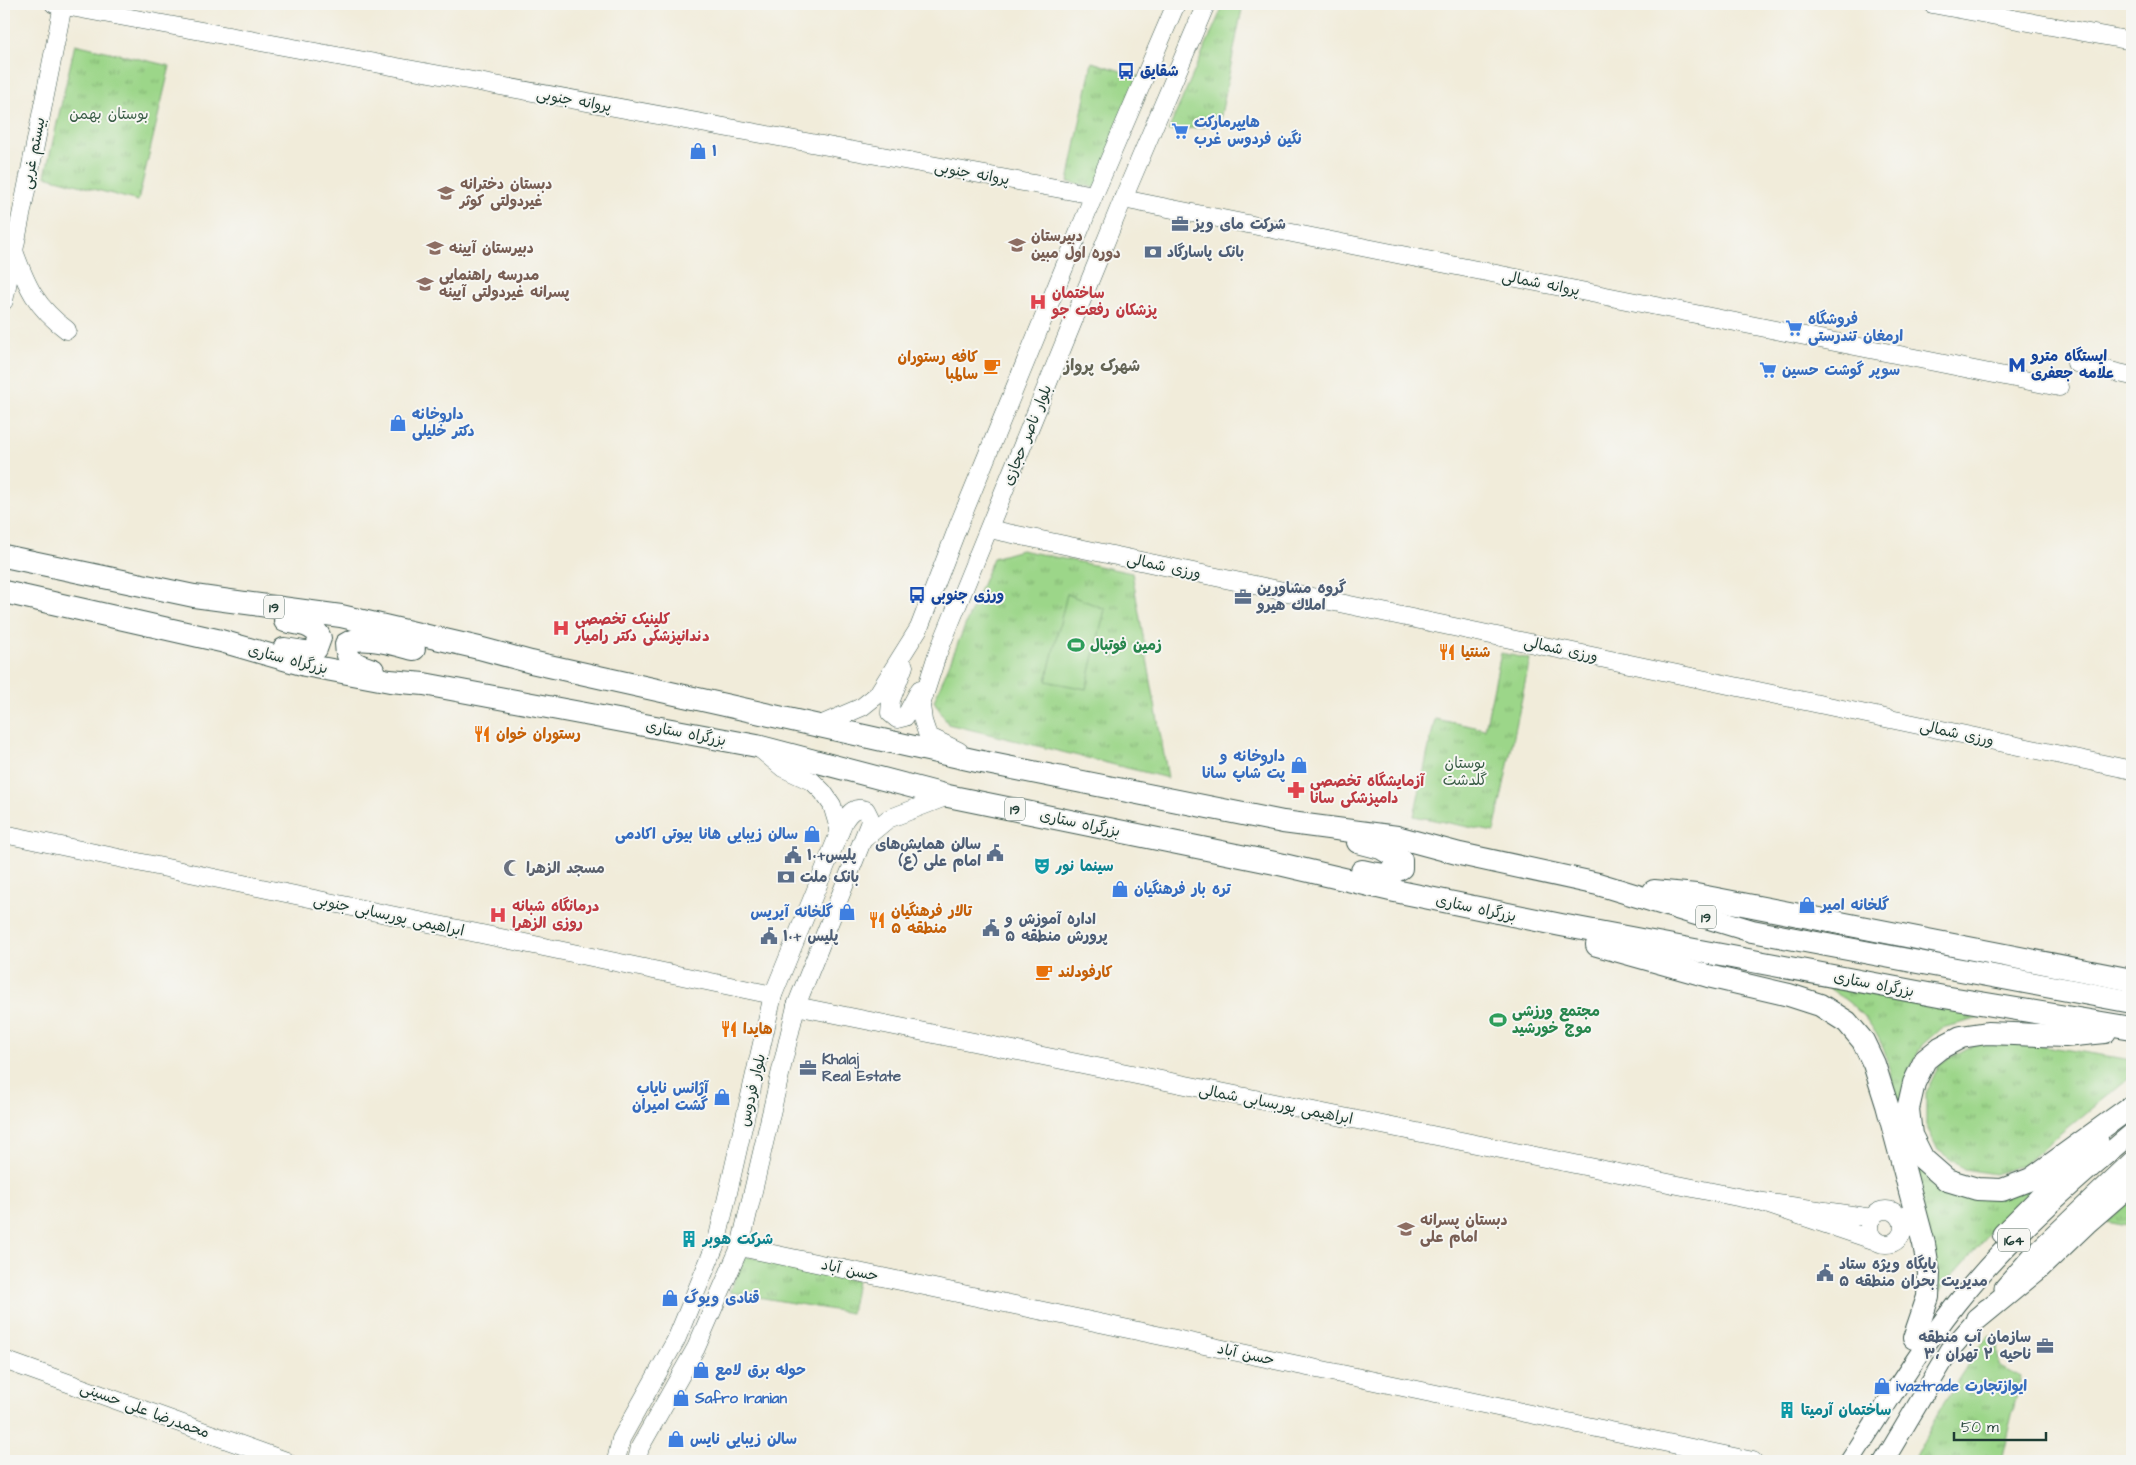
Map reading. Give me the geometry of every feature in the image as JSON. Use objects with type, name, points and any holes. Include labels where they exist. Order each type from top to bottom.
[{"type":"highway","name":"بزرگراه ستاری","points":[[7,555],[194,596],[342,616],[531,662],[977,761],[1283,822],[1397,838],[1598,884],[1752,930],[2132,1002]]},
{"type":"highway","name":"بزرگراه ستاری","points":[[4,592],[221,641],[305,665],[381,679],[424,684],[757,746],[948,796],[1275,862],[1395,891],[1561,925],[1944,997],[2132,1029]]},
{"type":"highway","points":[[194,596],[214,604],[313,627],[318,631],[320,638],[316,649],[310,653],[221,641]]},
{"type":"highway","points":[[424,684],[355,665],[347,656],[346,644],[350,641],[362,639],[464,660],[531,662]]},
{"type":"highway","points":[[1275,862],[1322,862],[1376,875],[1390,875],[1401,868],[1401,860],[1381,848],[1329,836],[1283,822]]},
{"type":"highway","points":[[1598,884],[1696,895],[2132,980]]},
{"type":"highway","points":[[1561,925],[1599,946],[1789,995],[1820,1005],[1847,1022],[1863,1041],[1874,1064],[1924,1244],[1929,1273],[1928,1297],[1923,1317],[1914,1338]]},
{"type":"highway","points":[[2132,1029],[2065,1036],[1987,1033],[1961,1037],[1940,1048],[1925,1060],[1914,1083],[1908,1109],[1911,1135],[1923,1159],[1947,1180],[1976,1190],[2002,1190],[2031,1179],[2132,1106]]},
{"type":"highway","points":[[1977,1319],[2039,1268],[2086,1222],[2132,1183]]},
{"type":"main road","points":[[1912,1363],[1914,1338],[1945,1298],[2035,1200],[2132,1112]]},
{"type":"main road","name":"164","points":[[1850,1461],[1912,1363],[1956,1303],[2007,1246],[2070,1186],[2132,1132]]},
{"type":"main road","name":"164","points":[[1884,1461],[1950,1350],[2032,1256],[2132,1162]]},
{"type":"street","name":"بلوار ناصر حجازی","points":[[818,726],[862,707],[876,695],[919,628],[959,524],[1094,195],[1176,4]]},
{"type":"street","name":"بلوار ناصر حجازی","points":[[977,761],[928,736],[923,721],[921,705],[937,655],[1123,199],[1206,4]]},
{"type":"street","points":[[1932,4],[2132,41]]},
{"type":"street","name":"پروانه جنوبی","points":[[59,5],[1094,195]]},
{"type":"street","name":"بیستم غربی","points":[[4,301],[59,5]]},
{"type":"street","name":"پروانه شمالی","points":[[1123,199],[2059,387]]},
{"type":"street","points":[[14,250],[29,290],[50,317],[67,330]]},
{"type":"street","points":[[2076,363],[2132,376]]},
{"type":"street","name":"ورزی شمالی","points":[[989,529],[2132,770]]},
{"type":"street","points":[[919,628],[891,700],[890,713],[896,719],[905,717],[937,655]]},
{"type":"street","points":[[757,746],[783,768],[813,782],[823,792],[832,805],[840,832]]},
{"type":"street","name":"بلوار فردوس","points":[[862,840],[888,819],[948,796]]},
{"type":"street","name":"بلوار فردوس","points":[[616,1461],[621,1439],[676,1340],[717,1241],[774,995],[844,821],[857,808],[866,810],[870,818],[869,824],[796,1006],[740,1247],[696,1348],[640,1447],[637,1461]]},
{"type":"street","name":"ابراهیمی پوربسابی جنوبی","points":[[4,834],[774,995]]},
{"type":"street","name":"ابراهیمی پوربسابی شمالی","points":[[796,1006],[1756,1202],[1872,1218]]},
{"type":"street","name":"ابراهیمی پوربسابی شمالی","points":[[1756,1202],[1876,1241]]},
{"type":"street","points":[[1881,1211],[1892,1211],[1900,1218],[1903,1228],[1900,1238],[1891,1244],[1876,1241],[1869,1228],[1872,1218],[1881,1211]]},
{"type":"street","name":"حسن آباد","points":[[740,1247],[1753,1461]]},
{"type":"street","name":"محمدرضا علی حسینی","points":[[4,1360],[286,1461]]},
{"type":"green space","points":[[1224,4],[1243,4],[1219,125],[1168,131]]},
{"type":"green space","name":"بوستان بهمن","points":[[75,44],[170,66],[138,201],[45,176]]},
{"type":"green space","points":[[1092,62],[1140,77],[1096,188],[1068,182]]},
{"type":"green space","points":[[1021,550],[1132,573],[1168,778],[948,724],[934,701],[993,558]]},
{"type":"green space","name":"زمین فوتبال","points":[[1067,594],[1105,609],[1086,689],[1046,681]]},
{"type":"green space","name":"بوستان گلدشت","points":[[1501,653],[1530,659],[1494,832],[1414,816],[1435,719],[1485,729]]},
{"type":"green space","points":[[1822,983],[1997,1014],[1941,1028],[1922,1045],[1907,1075],[1932,1179],[2040,1181],[1994,1228],[1936,1295],[1893,1109],[1892,1083],[1886,1057],[1875,1032],[1868,1022],[1851,1004]]},
{"type":"green space","points":[[2007,1040],[2132,1060],[2132,1075],[2024,1164],[1995,1174],[1964,1169],[1938,1150],[1926,1125],[1926,1092],[1940,1063],[1975,1044]]},
{"type":"green space","points":[[2132,1200],[2132,1227],[2107,1222]]},
{"type":"green space","points":[[746,1256],[857,1281],[851,1313],[729,1292]]},
{"type":"green space","points":[[1988,1335],[1997,1337],[1998,1365],[2021,1377],[2001,1461],[1913,1461],[1944,1402]]},
{"type":"place","name":"شقایق","points":[[1126,71]]},
{"type":"place","name":"هایپرمارکت نگین فردوس غرب","points":[[1180,131]]},
{"type":"place","name":"۱","points":[[698,151]]},
{"type":"place","name":"دبستان دخترانه غیردولتی کوثر","points":[[446,193]]},
{"type":"place","name":"شرکت مای ویز","points":[[1180,224]]},
{"type":"place","name":"دبیرستان دوره اول مبین","points":[[1017,245]]},
{"type":"place","name":"دبیرستان آیینه","points":[[435,248]]},
{"type":"place","name":"بانک پاسارگاد","points":[[1153,252]]},
{"type":"place","name":"مدرسه راهنمایی پسرانه غیردولتی آیینه","points":[[425,284]]},
{"type":"place","name":"ساختمان پزشكان رفعت جو","points":[[1038,302]]},
{"type":"place","name":"فروشگاه ارمغان تندرستی","points":[[1794,328]]},
{"type":"place","name":"ایستگاه مترو علامه جعفری","points":[[2017,365]]},
{"type":"place","name":"کافه رستوران سالمبا","points":[[992,366]]},
{"type":"place","name":"سوپر گوشت حسین","points":[[1768,370]]},
{"type":"place","name":"داروخانه دکتر خلیلی","points":[[398,423]]},
{"type":"place","name":"ورزی جنوبی","points":[[917,595]]},
{"type":"place","name":"گروه مشاورين املاك هيرو","points":[[1243,597]]},
{"type":"place","name":"کلینیک تخصصی دندانپزشکی دکتر رامیار","points":[[561,628]]},
{"type":"place","name":"زمین فوتبال","points":[[1076,645]]},
{"type":"place","name":"شنتیا","points":[[1447,652]]},
{"type":"place","name":"رستوران خوان","points":[[482,734]]},
{"type":"place","name":"داروخانه و پت شاپ سانا","points":[[1299,765]]},
{"type":"place","name":"آزمایشگاه تخصصی دامپزشکی سانا","points":[[1296,790]]},
{"type":"place","name":"سالن زیبایی هانا بیوتی اکادمی","points":[[812,834]]},
{"type":"place","name":"سالن همایش‌های امام علی (ع)","points":[[995,853]]},
{"type":"place","name":"پلیس+١٠","points":[[793,855]]},
{"type":"place","name":"سینما نور","points":[[1042,866]]},
{"type":"place","name":"مسجد الزهرا","points":[[512,868]]},
{"type":"place","name":"بانک ملت","points":[[786,877]]},
{"type":"place","name":"تره بار فرهنگیان","points":[[1120,889]]},
{"type":"place","name":"گلخانه امیر","points":[[1807,905]]},
{"type":"place","name":"گلخانه آیریس","points":[[847,912]]},
{"type":"place","name":"درمانگاه شبانه روزی الزهرا","points":[[498,915]]},
{"type":"place","name":"تالار فرهنگیان منطقه ۵","points":[[877,920]]},
{"type":"place","name":"اداره آموزش و پرورش منطقه ۵","points":[[991,928]]},
{"type":"place","name":"پلیس +۱۰","points":[[769,936]]},
{"type":"place","name":"کارفودلند","points":[[1044,972]]},
{"type":"place","name":"مجتمع ورزشی موج خورشید","points":[[1498,1020]]},
{"type":"place","name":"هایدا","points":[[729,1029]]},
{"type":"place","name":"Khalaj Real Estate","points":[[808,1068]]},
{"type":"place","name":"آژانس نایاب گشت امیران","points":[[722,1097]]},
{"type":"place","name":"دبستان پسرانه امام علی","points":[[1406,1229]]},
{"type":"place","name":"شرکت هوبر","points":[[689,1239]]},
{"type":"place","name":"پایگاه ویژه ستاد مدیریت بحران منطقه ۵","points":[[1825,1273]]},
{"type":"place","name":"قنادی ویوگ","points":[[670,1298]]},
{"type":"place","name":"سازمان آب منطقه ۳، ناحیه ۲ تهران","points":[[2045,1346]]},
{"type":"place","name":"حوله برق لامع","points":[[701,1370]]},
{"type":"place","name":"ivaztrade ایوازتجارت","points":[[1882,1386]]},
{"type":"place","name":"Safro Iranian","points":[[681,1398]]},
{"type":"place","name":"ساختمان آرمیتا","points":[[1787,1410]]},
{"type":"place","name":"سالن زیبایی نایس","points":[[676,1439]]},
{"type":"district","name":"شهرک پرواز","points":[[1102,365]]}]
